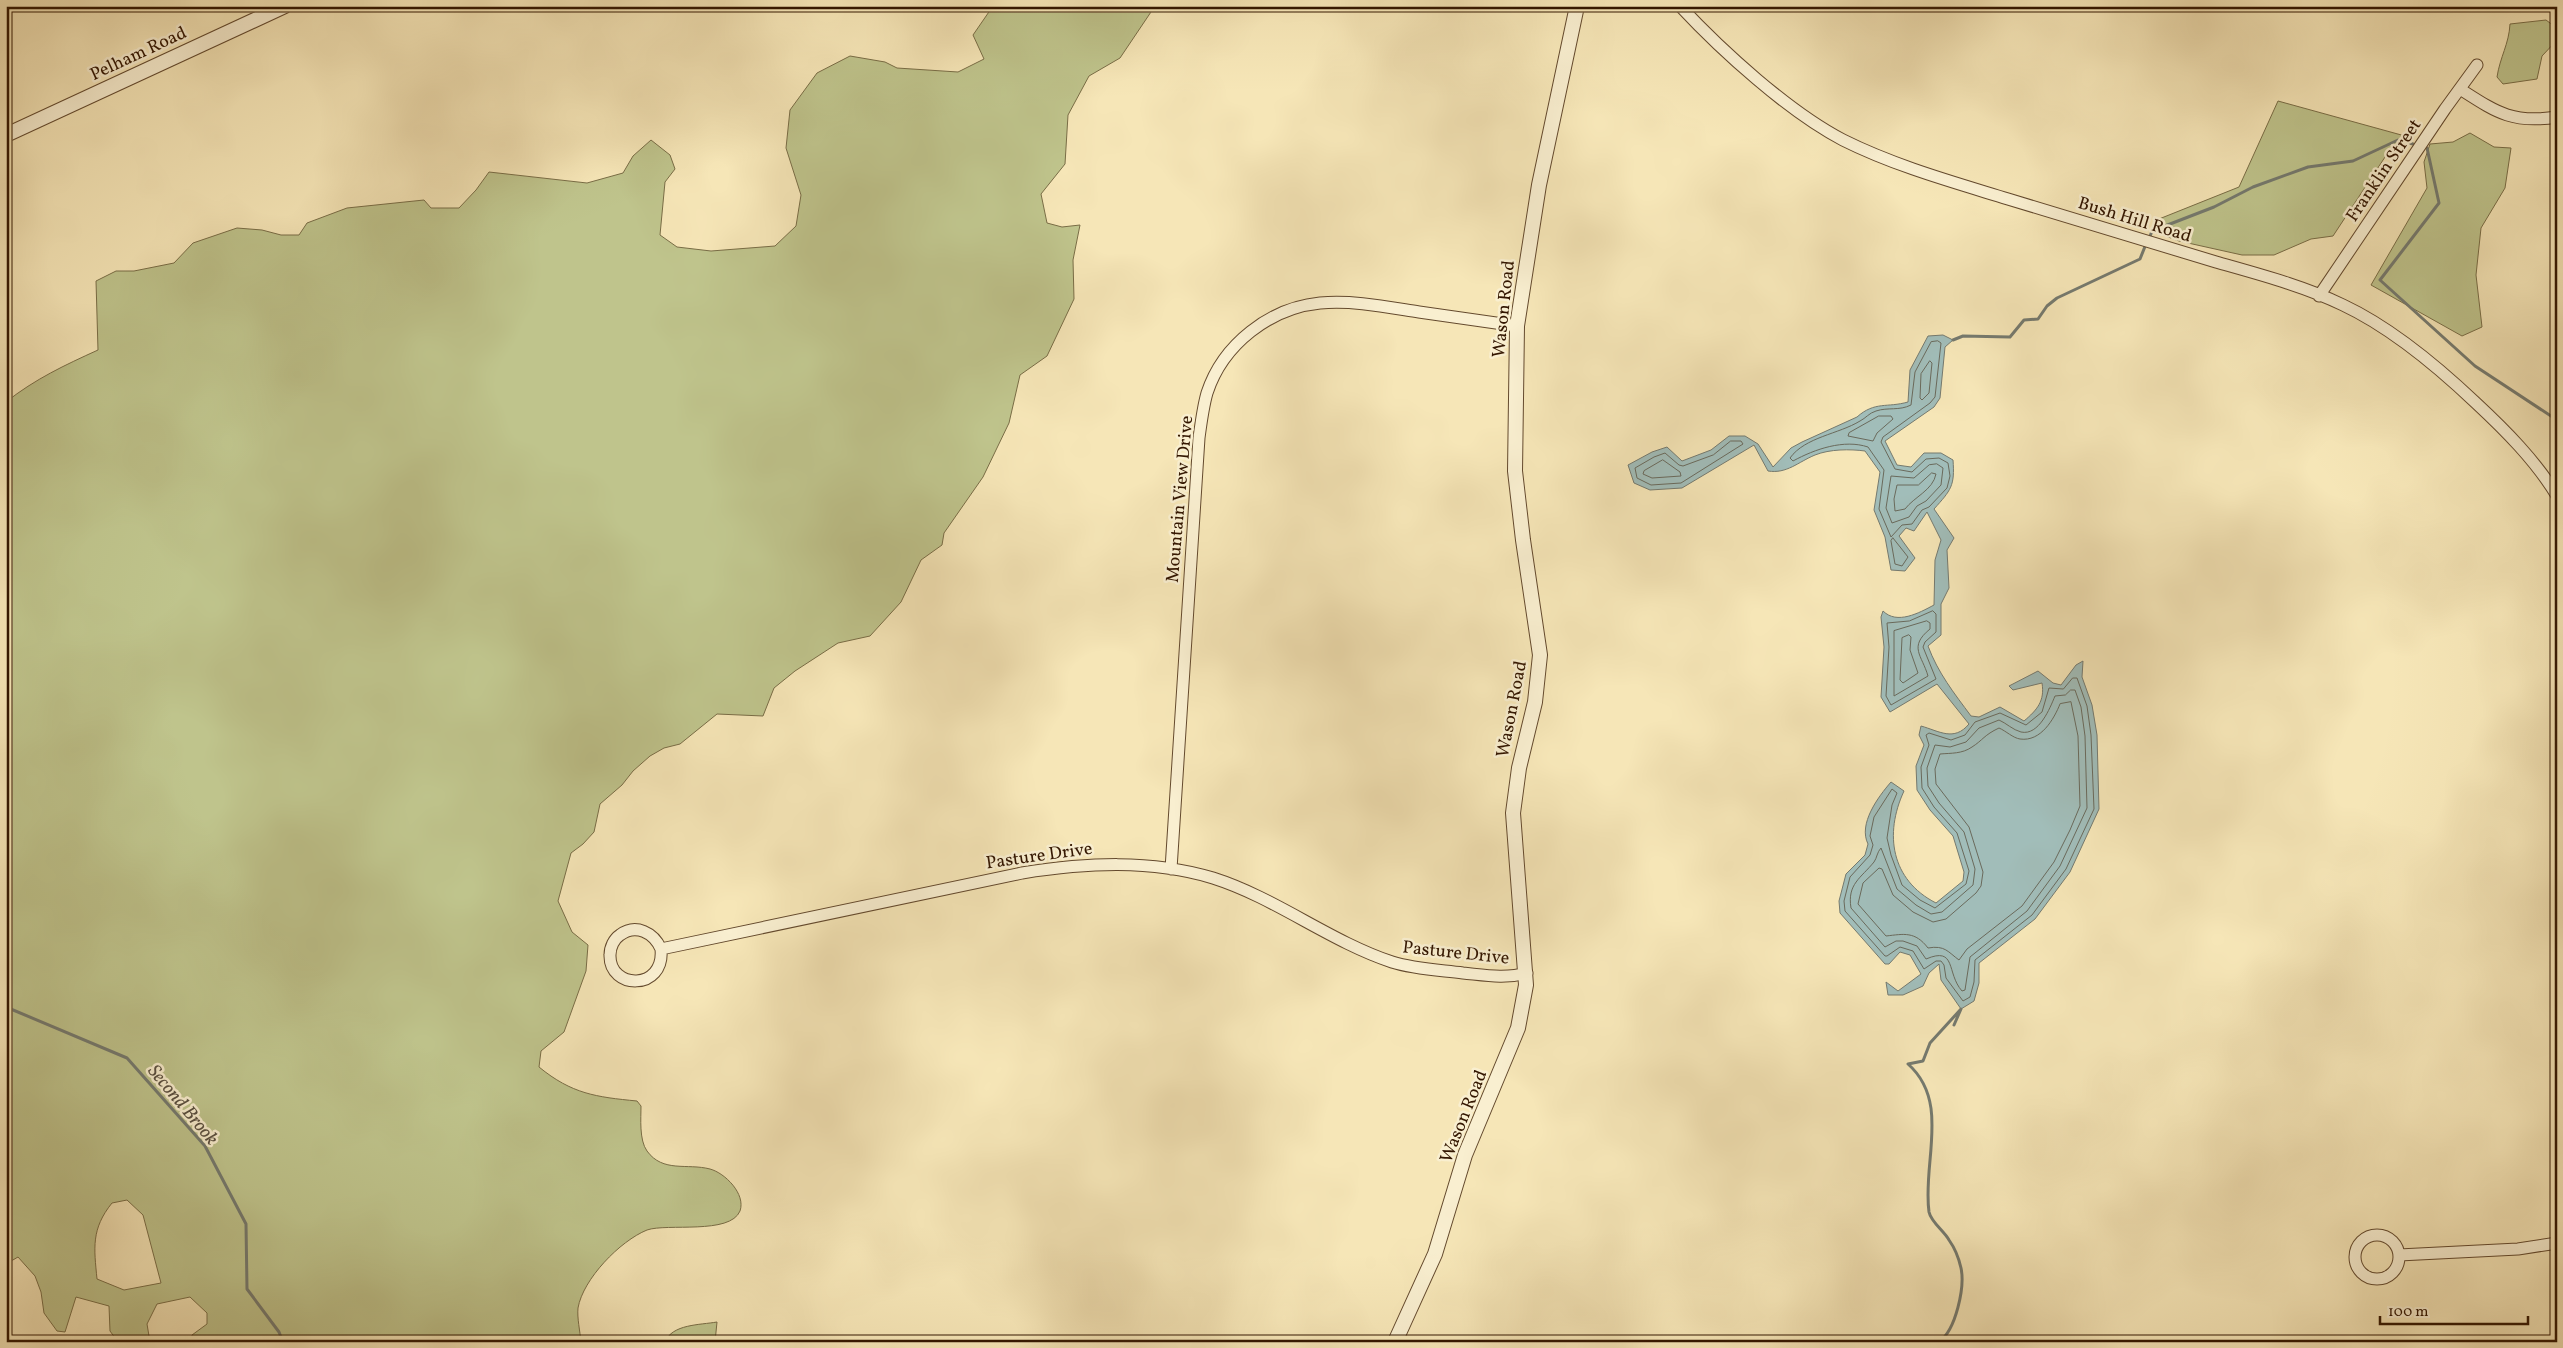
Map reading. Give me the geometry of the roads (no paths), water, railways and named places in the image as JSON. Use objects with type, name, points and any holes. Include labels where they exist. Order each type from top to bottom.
[{"type":"street","name":"Pelham Road","points":[[6,135],[286,6]]},
{"type":"street","name":"Wason Road","points":[[1395,1342],[1435,1254],[1465,1155],[1518,1028],[1524,1006],[1527,974],[1513,813],[1518,768],[1535,702],[1540,655],[1516,478],[1517,326],[1538,192],[1577,6]]},
{"type":"street","name":"Bush Hill Road","points":[[1680,6],[1732,56],[1794,108],[1842,139],[1859,147],[1941,179],[2234,268],[2343,305],[2411,347],[2456,383],[2496,422],[2534,464],[2557,496]]},
{"type":"street","name":"Franklin Street","points":[[2319,296],[2477,64]]},
{"type":"street","points":[[2460,89],[2492,110],[2512,118],[2526,120],[2557,117]]},
{"type":"street","name":"Mountain View Drive","points":[[1171,869],[1199,438],[1207,394],[1222,363],[1245,336],[1265,321],[1297,307],[1320,303],[1367,305],[1517,326]]},
{"type":"street","name":"Pasture Drive","points":[[661,948],[999,877],[1067,866],[1112,864],[1192,872],[1236,887],[1392,962],[1414,967],[1504,977],[1527,974]]},
{"type":"street","points":[[627,931],[644,931],[652,935],[661,948],[660,966],[648,978],[631,981],[623,978],[612,966],[610,949],[620,935],[627,931]]},
{"type":"street","points":[[2372,1234],[2387,1236],[2398,1248],[2399,1255],[2395,1270],[2382,1278],[2368,1277],[2357,1268],[2355,1262],[2356,1248],[2360,1242],[2372,1234]]},
{"type":"street","points":[[2399,1255],[2518,1249],[2557,1242]]},
{"type":"water","points":[[1943,335],[1953,340],[1945,347],[1940,398],[1934,407],[1885,441],[1897,465],[1911,467],[1924,453],[1941,453],[1953,460],[1951,487],[1934,509],[1954,538],[1947,550],[1949,588],[1941,604],[1941,635],[1928,646],[1942,674],[1971,716],[1979,717],[2000,707],[2024,721],[2039,705],[2043,689],[2042,683],[2013,690],[2009,686],[2038,671],[2053,683],[2061,685],[2076,665],[2083,661],[2082,677],[2092,705],[2097,735],[2099,809],[2070,872],[2035,919],[1979,963],[1979,983],[1974,1001],[1961,1009],[1941,980],[1939,964],[1929,973],[1923,986],[1903,995],[1888,995],[1886,982],[1898,991],[1921,974],[1910,955],[1900,952],[1889,964],[1885,964],[1840,913],[1839,901],[1846,874],[1865,855],[1868,844],[1866,836],[1867,820],[1875,803],[1891,782],[1904,791],[1894,823],[1893,839],[1901,869],[1909,882],[1936,903],[1963,881],[1964,872],[1953,836],[1930,810],[1917,790],[1916,766],[1924,745],[1919,735],[1921,726],[1952,734],[1958,733],[1969,724],[1937,684],[1890,712],[1881,697],[1884,647],[1881,617],[1883,611],[1895,617],[1901,617],[1915,614],[1934,605],[1935,560],[1941,540],[1927,512],[1914,531],[1906,528],[1899,536],[1915,558],[1905,571],[1891,570],[1885,537],[1874,510],[1880,472],[1865,451],[1827,452],[1815,455],[1781,471],[1768,471],[1754,445],[1682,488],[1650,490],[1634,483],[1628,465],[1652,452],[1667,447],[1682,461],[1711,450],[1729,436],[1745,436],[1758,444],[1773,467],[1791,448],[1857,417],[1863,412],[1876,407],[1908,402],[1910,370],[1928,336]]},
{"type":"waterway","points":[[2149,239],[2152,231],[2214,207],[2253,187],[2308,167],[2353,161],[2398,140],[2413,144]]},
{"type":"waterway","points":[[2427,148],[2439,203],[2380,280],[2475,366],[2557,420]]},
{"type":"waterway","points":[[1953,340],[1963,336],[2010,337],[2024,320],[2038,319],[2047,306],[2057,298],[2140,259],[2146,244]]},
{"type":"waterway","name":"Second Brook","points":[[6,1007],[127,1058],[205,1146],[246,1224],[247,1289],[279,1332],[283,1342]]},
{"type":"waterway","points":[[1939,1342],[1950,1328],[1958,1308],[1962,1276],[1961,1268],[1951,1243],[1930,1216],[1928,1193],[1932,1115],[1928,1096],[1921,1079],[1908,1064],[1923,1061],[1930,1043],[1961,1009],[1954,1025]]}]
